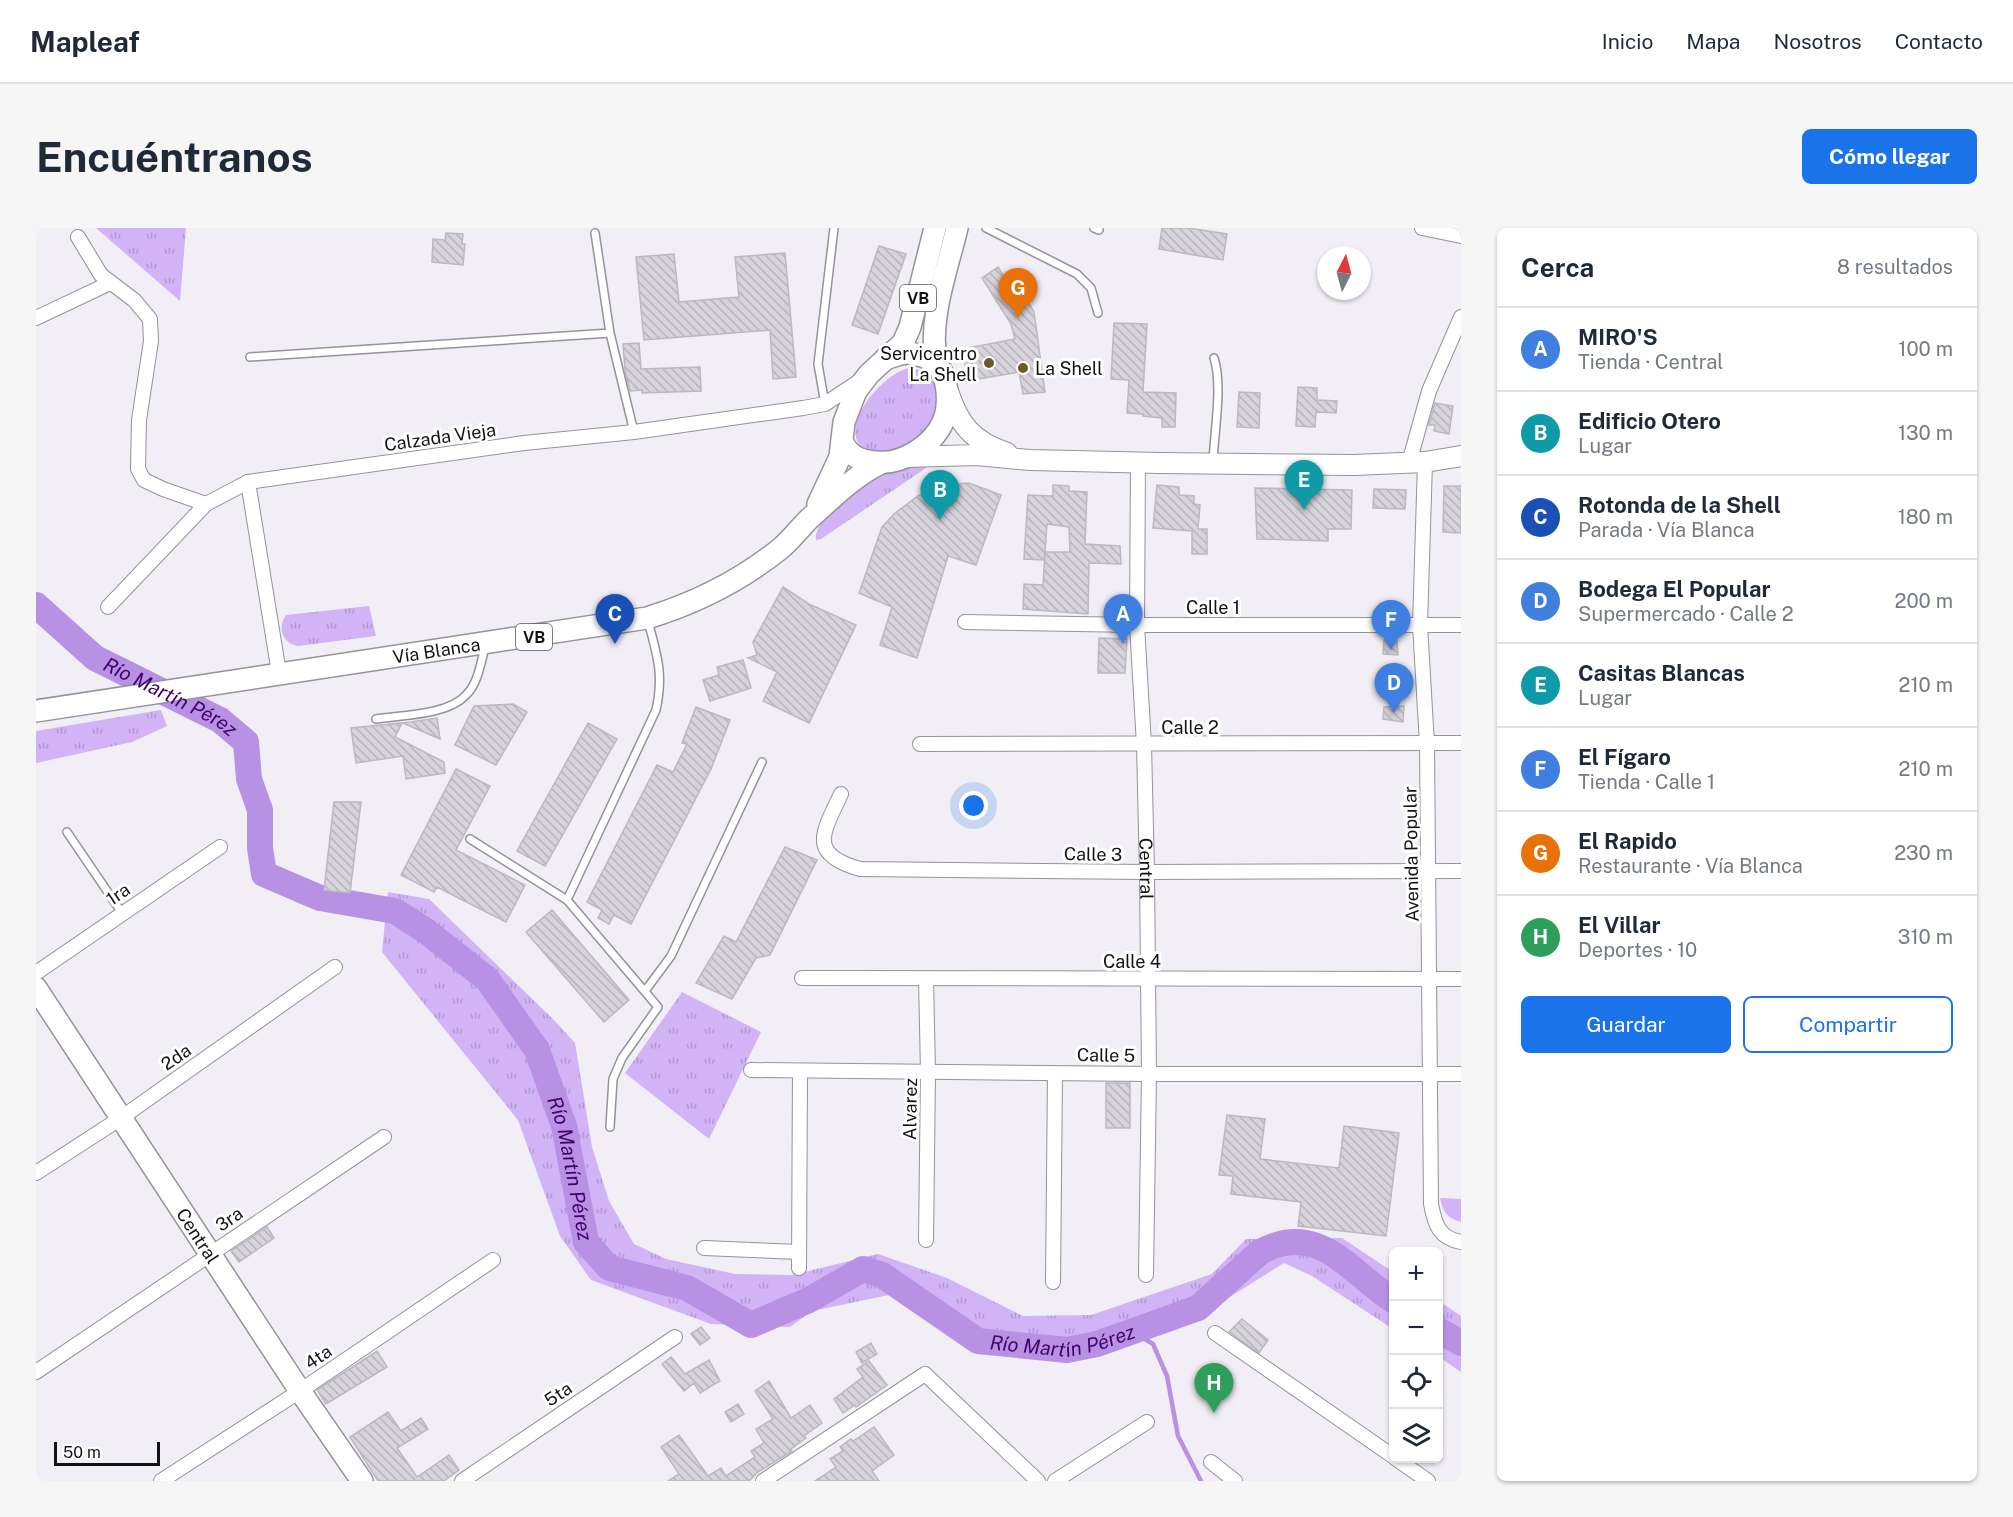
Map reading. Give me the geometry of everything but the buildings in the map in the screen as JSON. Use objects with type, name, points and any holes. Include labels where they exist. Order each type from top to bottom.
[{"type":"main road","name":"VB","points":[[935,228],[910,327],[903,343],[856,391],[848,409],[843,436],[852,456],[868,462],[881,463],[906,457],[926,444],[943,423],[947,408],[946,386],[937,365],[934,345],[935,322],[957,228]]},
{"type":"main road","points":[[885,359],[906,353],[928,358],[937,365]]},
{"type":"main road","points":[[946,386],[955,411],[970,434],[989,445],[1029,460]]},
{"type":"main road","name":"Vía Blanca","points":[[808,520],[836,469],[843,436]]},
{"type":"main road","points":[[906,457],[977,455],[1029,460],[1138,463],[1354,465],[1417,463],[1461,456]]},
{"type":"main road","name":"Vía Blanca","points":[[45,710],[647,618],[680,608],[738,580],[782,548],[808,520],[855,479],[881,463]]},
{"type":"main road","name":"Central","points":[[36,988],[300,1392],[362,1481]]},
{"type":"street","points":[[1422,228],[1461,236]]},
{"type":"street","points":[[78,237],[101,275],[134,300],[150,320],[151,341],[139,420],[138,469],[144,480],[206,504]]},
{"type":"street","points":[[36,318],[110,283]]},
{"type":"street","name":"Avenida Popular","points":[[1455,1241],[1440,1232],[1431,1204],[1430,870],[1427,744],[1420,625],[1417,463],[1429,391],[1461,317]]},
{"type":"street","name":"Calzada Vieja","points":[[108,607],[206,504],[248,482],[524,443],[634,432],[825,404],[856,384],[885,359]]},
{"type":"street","points":[[825,404],[838,419],[843,436]]},
{"type":"street","name":"Central","points":[[1138,463],[1137,625],[1144,745],[1149,1074],[1146,1275]]},
{"type":"street","points":[[248,482],[279,673]]},
{"type":"street","name":"Calle 1","points":[[965,622],[1137,625],[1461,625]]},
{"type":"street","name":"Calle 2","points":[[920,744],[1461,743]]},
{"type":"street","name":"Calle 3","points":[[841,794],[822,834],[824,843],[832,857],[845,865],[860,869],[1147,872],[1461,871]]},
{"type":"street","name":"1ra","points":[[36,973],[220,847]]},
{"type":"street","name":"2da","points":[[36,1173],[121,1118],[335,967]]},
{"type":"street","name":"Calle 4","points":[[802,978],[1461,979]]},
{"type":"street","name":"Alvarez","points":[[926,978],[928,1072],[926,1240]]},
{"type":"street","name":"Calle 5","points":[[751,1070],[1461,1074]]},
{"type":"street","points":[[800,1071],[800,1268]]},
{"type":"street","points":[[1053,1282],[1055,1073]]},
{"type":"street","name":"3ra","points":[[36,1372],[384,1137]]},
{"type":"street","points":[[704,1248],[799,1252]]},
{"type":"street","name":"4ta","points":[[161,1481],[300,1392],[494,1260]]},
{"type":"street","points":[[1215,1333],[1389,1455]]},
{"type":"street","name":"5ta","points":[[462,1481],[675,1337]]},
{"type":"street","points":[[763,1481],[925,1374],[1038,1481]]},
{"type":"street","points":[[1055,1481],[1147,1422]]},
{"type":"street","points":[[1211,1462],[1235,1481]]},
{"type":"street","points":[[1401,1463],[1428,1481]]},
{"type":"lane","points":[[825,404],[818,364],[834,228]]},
{"type":"lane","points":[[986,228],[1077,274],[1091,288],[1098,313]]},
{"type":"lane","points":[[595,233],[610,333],[634,432]]},
{"type":"lane","points":[[250,357],[610,333]]},
{"type":"lane","points":[[1213,464],[1218,384],[1214,358]]},
{"type":"lane","points":[[567,900],[656,710],[661,689],[660,670],[647,618]]},
{"type":"lane","points":[[376,719],[450,708],[467,695],[476,679],[486,644]]},
{"type":"lane","points":[[645,991],[671,956],[762,762]]},
{"type":"lane","points":[[67,832],[122,913]]},
{"type":"lane","points":[[470,839],[567,900],[658,1007],[622,1059],[613,1079],[609,1127]]},
{"type":"green space","points":[[96,228],[186,228],[180,301]]},
{"type":"green space","points":[[909,368],[926,372],[935,380],[938,398],[934,418],[915,440],[906,446],[886,454],[869,453],[859,444],[855,432],[864,405],[886,381]]},
{"type":"green space","points":[[938,460],[821,539],[816,540],[817,532],[830,511],[864,482],[882,472]]},
{"type":"green space","points":[[369,606],[376,636],[298,646],[288,642],[283,634],[282,625],[286,615]]},
{"type":"green space","points":[[161,710],[167,726],[132,742],[36,763],[36,731]]},
{"type":"green space","points":[[388,892],[429,899],[555,1021],[575,1043],[592,1147],[609,1201],[634,1244],[666,1259],[735,1274],[792,1275],[878,1254],[947,1278],[1023,1316],[1091,1315],[1212,1274],[1246,1239],[1342,1238],[1389,1269],[1389,1326],[1312,1276],[1284,1263],[1217,1305],[1200,1321],[1102,1351],[955,1338],[889,1295],[812,1311],[790,1327],[711,1324],[591,1280],[560,1236],[518,1120],[382,952]]},
{"type":"green space","points":[[682,992],[761,1032],[709,1139],[625,1073]]},
{"type":"green space","points":[[1440,1198],[1461,1199],[1461,1222],[1446,1214]]},
{"type":"green space","points":[[1443,1304],[1461,1316],[1461,1372],[1443,1360]]},
{"type":"waterway","name":"Río Martín Pérez","points":[[36,605],[95,658],[220,720],[246,742],[249,779],[260,810],[260,848],[264,874],[320,898],[395,911],[426,931],[487,979],[537,1050],[564,1126],[586,1242],[609,1268],[687,1288],[751,1325],[809,1300],[863,1269],[882,1275],[978,1341],[1067,1350],[1097,1344],[1198,1308],[1260,1252],[1281,1244],[1300,1242],[1316,1246],[1347,1264],[1389,1297]]},
{"type":"waterway","points":[[1133,1332],[1153,1344],[1167,1376],[1178,1436],[1201,1481]]},
{"type":"waterway","name":"Río Martín Pérez","points":[[1443,1333],[1461,1343]]},
{"type":"place","name":"El Rapido","points":[[1018,318]]},
{"type":"place","name":"Servicentro La Shell","points":[[989,363]]},
{"type":"place","name":"La Shell","points":[[1023,368]]},
{"type":"place","name":"Casitas Blancas","points":[[1304,510]]},
{"type":"place","name":"Edificio Otero","points":[[940,520]]},
{"type":"place","name":"Rotonda de la Shell","points":[[615,644]]},
{"type":"place","name":"MIRO'S","points":[[1123,644]]},
{"type":"place","name":"El Fígaro","points":[[1391,650]]},
{"type":"place","name":"Bodega El Popular","points":[[1394,713]]},
{"type":"place","name":"El Villar","points":[[1214,1413]]}]
